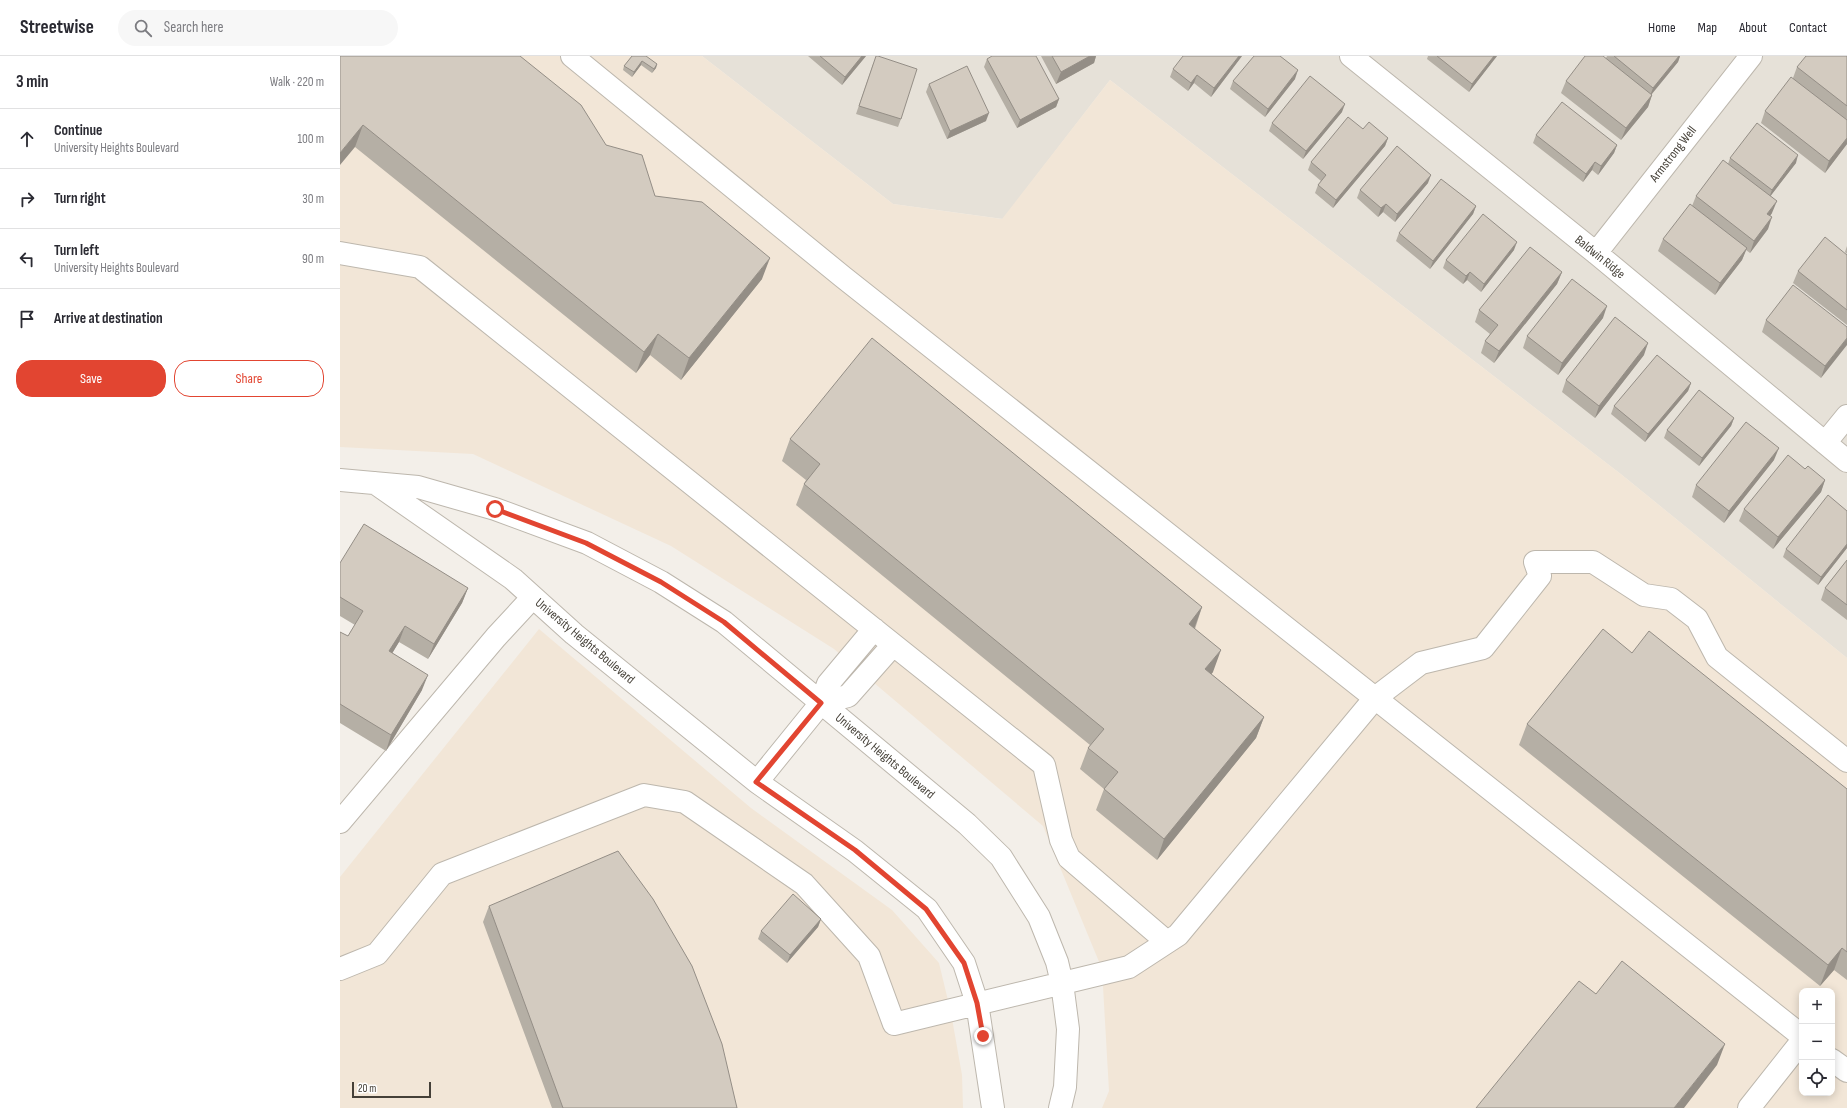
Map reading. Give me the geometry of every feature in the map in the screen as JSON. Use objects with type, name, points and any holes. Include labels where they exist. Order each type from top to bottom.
[{"type":"street","points":[[572,56],[849,282],[1799,1034]]},
{"type":"street","name":"Armstrong Well","points":[[1596,253],[1751,56]]},
{"type":"street","name":"Baldwin Ridge","points":[[1358,58],[1847,461]]},
{"type":"street","points":[[340,252],[420,268],[1044,765],[1061,840],[1069,858],[1166,942]]},
{"type":"street","points":[[1825,443],[1847,416]]},
{"type":"street","name":"University Heights Boulevard","points":[[340,480],[418,487],[488,507],[586,543],[661,582],[724,622],[967,824],[1001,857],[1039,917],[1057,962],[1062,983],[1068,1029],[1065,1087],[1060,1108]]},
{"type":"street","name":"University Heights Boulevard","points":[[374,483],[513,579],[574,634],[756,782],[855,850],[926,909],[964,963],[977,1003],[993,1108]]},
{"type":"street","points":[[340,970],[377,954],[442,874],[644,795],[685,802],[804,884],[870,956],[894,1024],[1129,967],[1178,935],[1375,698],[1421,663],[1483,648],[1540,576],[1535,562],[1593,562],[1644,595],[1671,599],[1697,619],[1717,657],[1847,761]]},
{"type":"street","points":[[340,822],[496,638],[533,597]]},
{"type":"street","points":[[756,782],[821,703],[828,684],[874,629]]},
{"type":"street","points":[[821,703],[848,696],[893,645]]},
{"type":"street","points":[[1749,1108],[1799,1045]]},
{"type":"street","points":[[1835,1062],[1847,1072]]},
{"type":"shaded area","points":[[340,56],[702,56],[893,204],[1002,219],[1110,80],[1622,475],[1847,658],[1847,1108],[1102,1108],[1109,1091],[1102,969],[1043,826],[834,649],[671,546],[473,454],[340,447]]},
{"type":"shaded area","points":[[702,56],[1847,56],[1847,658],[1622,475],[1110,80],[1003,219],[893,204]]},
{"type":"shaded area","points":[[539,629],[751,808],[892,910],[939,963],[951,1013],[962,1075],[963,1108],[340,1108],[340,877]]},
{"type":"building","points":[[340,56],[520,56],[581,105],[606,145],[642,155],[655,196],[702,202],[770,258],[689,358],[658,334],[644,352],[363,125],[340,153]]},
{"type":"building","points":[[632,56],[646,56],[657,64],[654,69],[642,61],[634,72],[624,66]]},
{"type":"building","points":[[820,56],[862,56],[845,77]]},
{"type":"building","points":[[876,56],[917,69],[901,119],[859,106]]},
{"type":"building","points":[[992,56],[1036,56],[1059,99],[1020,120],[987,59]]},
{"type":"building","points":[[1052,56],[1090,56],[1061,72]]},
{"type":"building","points":[[1183,56],[1239,56],[1214,88],[1197,75],[1191,83],[1173,69]]},
{"type":"building","points":[[1254,56],[1280,56],[1298,70],[1268,109],[1233,81]]},
{"type":"building","points":[[1437,56],[1494,56],[1472,84]]},
{"type":"building","points":[[1585,56],[1603,56],[1652,95],[1626,128],[1566,81]]},
{"type":"building","points":[[1614,56],[1679,56],[1653,88]]},
{"type":"building","points":[[1806,56],[1847,56],[1847,106],[1797,67]]},
{"type":"building","points":[[967,66],[989,113],[950,131],[929,84]]},
{"type":"building","points":[[1310,76],[1345,104],[1306,151],[1272,123]]},
{"type":"building","points":[[1791,77],[1847,120],[1847,138],[1829,161],[1765,111]]},
{"type":"building","points":[[1562,102],[1617,145],[1601,166],[1595,162],[1586,174],[1536,135]]},
{"type":"building","points":[[1348,117],[1363,129],[1369,122],[1388,138],[1336,200],[1318,185],[1326,175],[1311,162]]},
{"type":"building","points":[[1757,123],[1798,155],[1772,190],[1730,158]]},
{"type":"building","points":[[1397,146],[1431,175],[1397,214],[1386,204],[1381,208],[1360,190]]},
{"type":"building","points":[[1723,160],[1777,201],[1767,214],[1772,217],[1754,241],[1696,196]]},
{"type":"building","points":[[1441,179],[1476,206],[1433,261],[1399,233]]},
{"type":"building","points":[[1690,204],[1747,248],[1720,283],[1663,239]]},
{"type":"building","points":[[1483,214],[1517,242],[1484,284],[1470,272],[1466,276],[1446,260]]},
{"type":"building","points":[[1825,237],[1847,255],[1847,310],[1798,271]]},
{"type":"building","points":[[1530,247],[1562,272],[1499,351],[1485,341],[1498,325],[1479,310]]},
{"type":"building","points":[[1572,279],[1607,306],[1562,363],[1527,336]]},
{"type":"building","points":[[1793,285],[1847,327],[1847,338],[1825,366],[1766,320]]},
{"type":"building","points":[[1615,317],[1648,343],[1599,406],[1566,380]]},
{"type":"building","points":[[872,338],[1202,607],[1189,624],[1221,650],[1205,669],[1264,717],[1164,839],[1104,789],[1118,772],[1088,748],[1104,729],[804,484],[820,464],[790,439]]},
{"type":"building","points":[[1657,355],[1691,383],[1648,434],[1614,406]]},
{"type":"building","points":[[1699,390],[1734,418],[1702,458],[1667,430]]},
{"type":"building","points":[[1746,422],[1779,448],[1729,511],[1696,485]]},
{"type":"building","points":[[1788,455],[1805,469],[1808,466],[1825,480],[1778,537],[1744,509]]},
{"type":"building","points":[[1828,495],[1847,511],[1847,544],[1821,577],[1786,549]]},
{"type":"building","points":[[364,524],[468,588],[434,644],[405,626],[389,651],[428,675],[391,735],[340,704],[340,632],[348,636],[363,611],[340,597],[340,563]]},
{"type":"building","points":[[1847,560],[1847,605],[1825,588]]},
{"type":"building","points":[[1603,629],[1632,653],[1649,631],[1847,789],[1847,952],[1842,948],[1828,965],[1527,724]]},
{"type":"building","points":[[618,851],[653,899],[692,966],[722,1044],[737,1108],[563,1108],[489,906]]},
{"type":"building","points":[[793,894],[821,919],[790,955],[761,931]]},
{"type":"building","points":[[1622,961],[1725,1044],[1674,1108],[1476,1108],[1579,981],[1596,994]]},
{"type":"route","points":[[495,509],[586,543],[661,582],[724,622],[821,703],[756,782],[855,850],[926,909],[964,963],[977,1003],[983,1036]]}]
